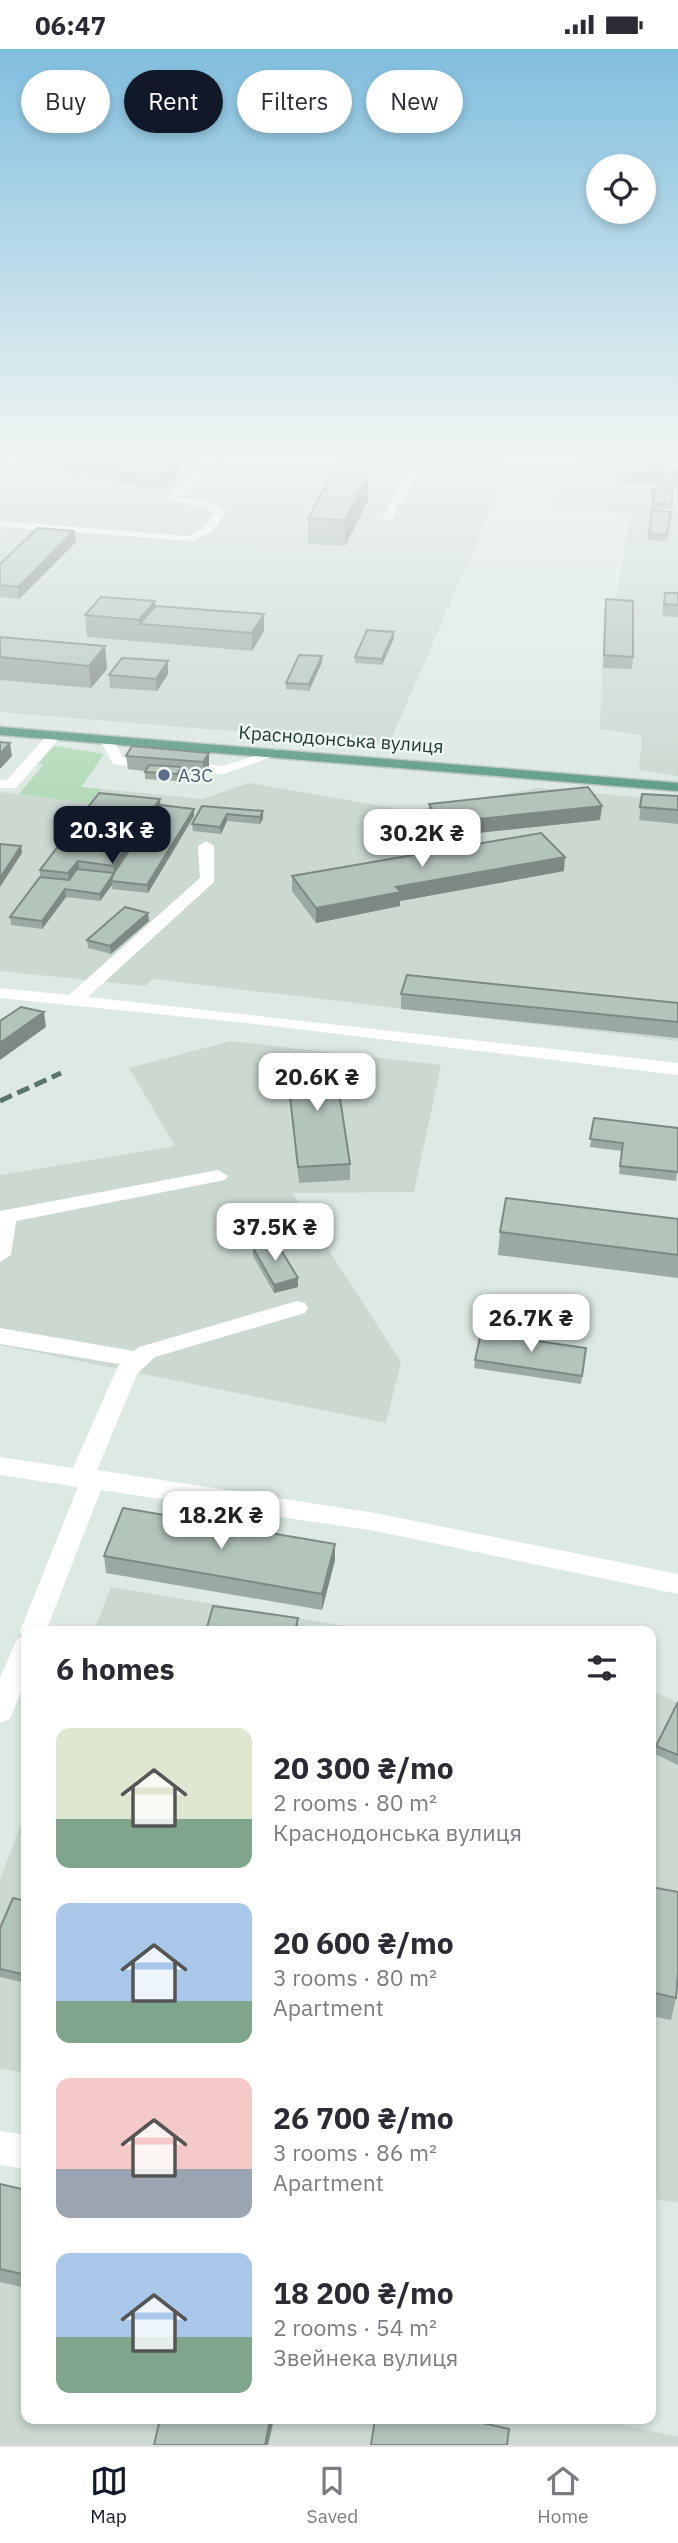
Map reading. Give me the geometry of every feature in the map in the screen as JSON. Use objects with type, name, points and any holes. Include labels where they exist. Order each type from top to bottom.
[{"type":"main road","name":"Краснодонська вулиця","points":[[0,731],[678,787]]},
{"type":"street","points":[[0,784],[11,785],[55,735]]},
{"type":"street","points":[[107,740],[118,761],[224,770],[276,753]]},
{"type":"street","points":[[74,1000],[208,879],[206,846]]},
{"type":"street","points":[[0,993],[678,1069]]},
{"type":"street","points":[[0,1255],[6,1216],[218,1176]]},
{"type":"street","points":[[35,1626],[127,1370],[147,1352],[297,1308]]},
{"type":"street","points":[[0,1336],[138,1360]]},
{"type":"street","points":[[0,1466],[88,1477],[375,1522],[678,1584]]},
{"type":"street","points":[[0,1711],[6,1682],[21,1656]]},
{"type":"street","points":[[0,2148],[21,2151]]},
{"type":"shaded area","points":[[0,566],[466,566],[389,744],[0,712]]},
{"type":"shaded area","points":[[621,566],[678,566],[678,776],[639,770],[642,735],[600,729],[604,608],[615,601]]},
{"type":"shaded area","points":[[249,783],[410,811],[538,788],[678,801],[678,1041],[153,979],[145,986],[0,971],[0,792],[84,802],[101,789],[202,799]]},
{"type":"shaded area","points":[[231,1041],[441,1065],[414,1192],[292,1193],[401,1362],[386,1423],[0,1345],[0,1175],[175,1146],[129,1068]]},
{"type":"shaded area","points":[[111,1587],[345,1626],[96,1626]]},
{"type":"shaded area","points":[[656,1692],[678,1703],[678,2203],[656,2199]]},
{"type":"shaded area","points":[[21,1823],[21,2072],[0,2068],[0,1880]]},
{"type":"shaded area","points":[[0,2195],[21,2199],[21,2424],[620,2424],[678,2437],[678,2445],[0,2445]]},
{"type":"green space","points":[[54,746],[104,754],[81,787],[101,789],[89,803],[19,794],[43,765],[38,764]]},
{"type":"building","points":[[0,566],[39,566],[18,587],[0,585]]},
{"type":"building","points":[[665,593],[678,593],[678,605],[664,604]]},
{"type":"building","points":[[101,597],[155,601],[139,620],[85,615]]},
{"type":"building","points":[[606,599],[633,601],[633,657],[604,655]]},
{"type":"building","points":[[155,606],[264,614],[252,633],[140,624]]},
{"type":"building","points":[[367,630],[394,632],[382,659],[355,657]]},
{"type":"building","points":[[0,637],[105,646],[89,666],[0,657]]},
{"type":"building","points":[[299,655],[322,656],[309,684],[286,683]]},
{"type":"building","points":[[122,658],[168,661],[156,679],[109,675]]},
{"type":"building","points":[[0,742],[10,743],[0,754]]},
{"type":"building","points":[[132,746],[209,753],[203,762],[126,756]]},
{"type":"building","points":[[149,765],[182,767],[177,774],[145,772]]},
{"type":"building","points":[[588,787],[602,806],[440,823],[429,804]]},
{"type":"building","points":[[99,793],[160,799],[113,866],[78,861],[68,873],[40,870]]},
{"type":"building","points":[[642,794],[678,796],[678,810],[640,807]]},
{"type":"building","points":[[160,805],[194,809],[147,885],[111,881]]},
{"type":"building","points":[[202,806],[263,811],[260,817],[227,814],[220,827],[192,824]]},
{"type":"building","points":[[541,833],[565,857],[396,887],[401,892],[316,908],[292,876]]},
{"type":"building","points":[[0,844],[21,846],[0,878]]},
{"type":"building","points":[[77,869],[114,873],[100,894],[65,889],[42,921],[10,917],[40,877],[69,880]]},
{"type":"building","points":[[125,907],[148,913],[110,946],[87,940]]},
{"type":"building","points":[[407,975],[678,1003],[678,1022],[401,994]]},
{"type":"building","points":[[21,1007],[44,1012],[0,1043],[0,1021]]},
{"type":"building","points":[[334,1059],[350,1164],[298,1167],[286,1061]]},
{"type":"building","points":[[594,1118],[678,1128],[678,1172],[620,1166],[623,1143],[590,1139]]},
{"type":"building","points":[[506,1198],[678,1219],[678,1255],[500,1232]]},
{"type":"building","points":[[276,1242],[298,1278],[274,1285],[253,1248]]},
{"type":"building","points":[[481,1333],[586,1348],[582,1376],[475,1360]]},
{"type":"building","points":[[123,1508],[335,1544],[322,1594],[104,1556]]},
{"type":"building","points":[[213,1606],[298,1618],[296,1626],[207,1626]]},
{"type":"building","points":[[678,1702],[678,1755],[656,1746]]},
{"type":"building","points":[[656,1888],[678,1892],[676,1998],[656,1993]]},
{"type":"building","points":[[13,1898],[21,1900],[21,1974],[0,1969],[0,1928]]},
{"type":"building","points":[[0,2184],[21,2189],[21,2274],[0,2269]]},
{"type":"building","points":[[159,2424],[269,2424],[265,2445],[154,2445]]},
{"type":"building","points":[[374,2424],[488,2424],[509,2429],[507,2445],[371,2445]]},
{"type":"railway","points":[[0,1101],[61,1073]]},
{"type":"place","name":"АЗС","points":[[164,775]]}]
